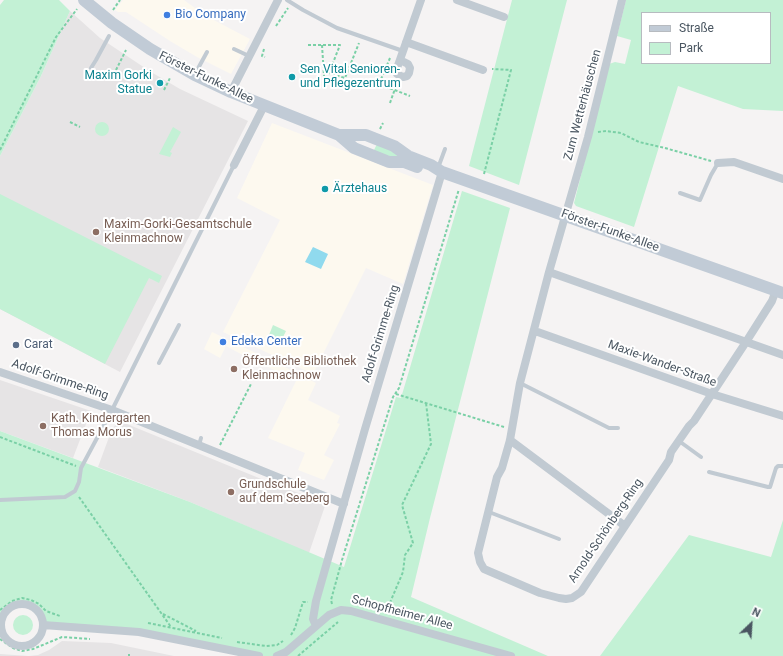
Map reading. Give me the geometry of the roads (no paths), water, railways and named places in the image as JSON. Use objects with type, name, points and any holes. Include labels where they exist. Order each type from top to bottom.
[{"type":"street","points":[[231,92],[278,0]]},
{"type":"street","points":[[400,60],[408,64],[410,68],[407,76],[399,76],[396,71],[421,0]]},
{"type":"street","points":[[457,0],[504,17]]},
{"type":"street","name":"Zum Wetterhäuschen","points":[[566,215],[588,137],[622,0]]},
{"type":"street","name":"Förster-Funke-Allee","points":[[81,4],[150,49],[195,75],[231,92],[339,135],[354,148],[389,162],[404,162],[430,171],[440,171]]},
{"type":"street","points":[[406,42],[483,70]]},
{"type":"street","name":"Adolf-Grimme-Ring","points":[[234,165],[264,106]]},
{"type":"street","name":"Förster-Funke-Allee","points":[[339,135],[366,135],[394,146],[408,156],[432,165],[440,171],[779,291]]},
{"type":"street","points":[[718,163],[734,162],[783,179]]},
{"type":"street","name":"Adolf-Grimme-Ring","points":[[316,626],[313,619],[316,601],[440,171]]},
{"type":"street","name":"Arnold-Schönberg-Ring","points":[[566,215],[549,272],[535,331],[520,383],[510,440],[502,468],[497,476],[478,553],[480,562],[484,568],[540,593],[566,599],[572,598],[581,592],[669,460],[671,452],[678,441],[694,421],[779,291]]},
{"type":"street","points":[[549,272],[783,355]]},
{"type":"street","name":"Maxie-Wander-Straße","points":[[535,331],[712,394],[783,416]]},
{"type":"street","name":"Adolf-Grimme-Ring","points":[[0,372],[200,442],[217,453],[237,457],[344,504]]},
{"type":"street","points":[[510,440],[625,526]]},
{"type":"street","points":[[22,604],[29,605],[39,613],[43,625],[42,632],[33,644],[18,646],[12,644],[6,639],[2,633],[0,624],[5,613],[10,608],[15,605],[22,604]]},
{"type":"street","name":"Schopfheimer Allee","points":[[277,656],[286,652],[329,615],[342,610],[351,611],[511,656]]},
{"type":"street","points":[[43,625],[139,632],[259,656]]},
{"type":"lane","points":[[287,0],[337,28],[403,51]]},
{"type":"lane","points":[[91,68],[109,36]]},
{"type":"lane","points":[[234,49],[249,56]]},
{"type":"lane","points":[[195,75],[207,52]]},
{"type":"lane","points":[[440,171],[445,149]]},
{"type":"lane","points":[[680,193],[700,200],[710,175],[718,163]]},
{"type":"lane","name":"Adolf-Grimme-Ring","points":[[0,500],[65,497],[75,491],[79,482],[81,468],[112,410],[234,165]]},
{"type":"lane","points":[[159,364],[179,324]]},
{"type":"lane","points":[[520,383],[609,428],[618,428]]},
{"type":"lane","points":[[678,441],[701,457]]},
{"type":"lane","points":[[709,472],[770,487],[776,468],[778,466],[783,466]]},
{"type":"lane","points":[[488,512],[559,539]]},
{"type":"water","points":[[313,247],[328,254],[321,269],[305,262]]},
{"type":"place","name":"Bio Company","points":[[167,15]]},
{"type":"place","name":"Sen Vital Senioren- und Pflegezentrum","points":[[292,77]]},
{"type":"place","name":"Maxim Gorki Statue","points":[[160,83]]},
{"type":"place","name":"Ärztehaus","points":[[325,189]]},
{"type":"place","name":"Maxim-Gorki-Gesamtschule Kleinmachnow","points":[[96,232]]},
{"type":"place","name":"Edeka Center","points":[[223,342]]},
{"type":"place","name":"Carat","points":[[16,345]]},
{"type":"place","name":"Öffentliche Bibliothek Kleinmachnow","points":[[234,369]]},
{"type":"place","name":"Kath. Kindergarten Thomas Morus","points":[[43,426]]},
{"type":"place","name":"Grundschule auf dem Seeberg","points":[[231,492]]}]
